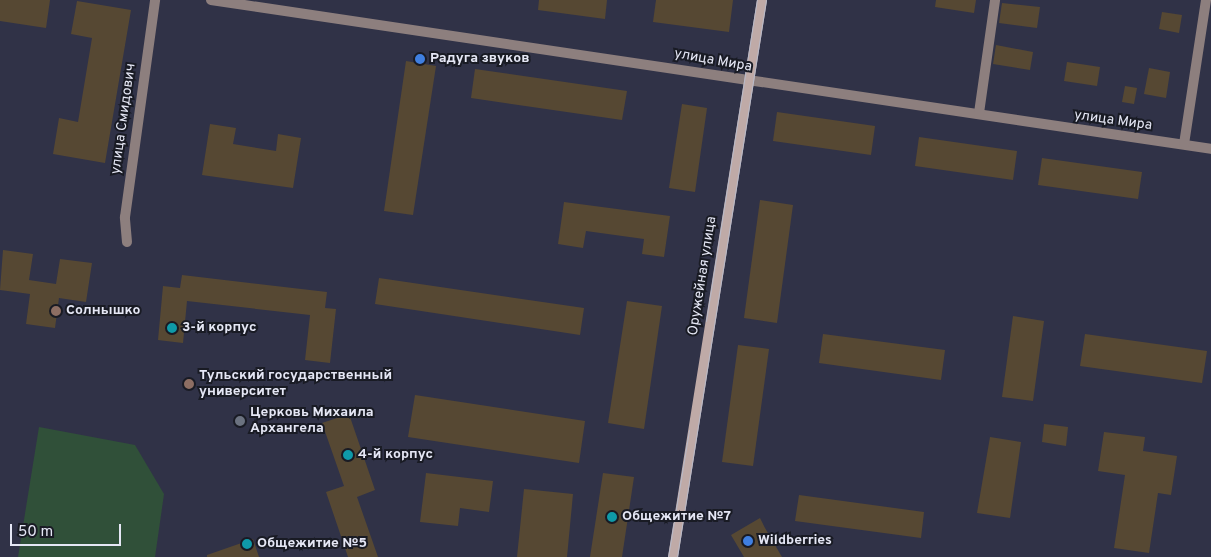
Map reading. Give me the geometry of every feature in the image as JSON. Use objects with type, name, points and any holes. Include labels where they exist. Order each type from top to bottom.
[{"type":"street","name":"улица Смидович","points":[[126,242],[125,217],[155,0]]},
{"type":"street","name":"улица Мира","points":[[211,0],[749,81],[979,112],[1211,149]]},
{"type":"street","name":"Оружейная улица","points":[[673,557],[762,0]]},
{"type":"street","points":[[979,112],[995,0]]},
{"type":"street","points":[[1184,144],[1206,0]]},
{"type":"green space","points":[[39,427],[135,445],[164,494],[155,557],[18,557]]},
{"type":"building","points":[[0,0],[50,0],[46,28],[0,21]]},
{"type":"building","points":[[539,0],[607,0],[605,19],[538,10]]},
{"type":"building","points":[[656,0],[733,0],[729,32],[653,22]]},
{"type":"building","points":[[936,0],[976,0],[974,13],[935,7]]},
{"type":"building","points":[[77,1],[131,10],[105,163],[53,154],[59,118],[78,122],[92,38],[71,34]]},
{"type":"building","points":[[1002,3],[1040,7],[1037,28],[999,23]]},
{"type":"building","points":[[1162,12],[1182,15],[1179,33],[1159,29]]},
{"type":"building","points":[[996,45],[1033,52],[1030,70],[993,64]]},
{"type":"building","points":[[406,61],[436,66],[413,215],[384,211]]},
{"type":"building","points":[[1067,62],[1100,67],[1097,86],[1064,81]]},
{"type":"building","points":[[1149,68],[1170,72],[1166,98],[1144,94]]},
{"type":"building","points":[[475,69],[627,91],[622,120],[471,98]]},
{"type":"building","points":[[1125,86],[1137,88],[1134,104],[1122,102]]},
{"type":"building","points":[[682,104],[707,108],[695,192],[669,188]]},
{"type":"building","points":[[777,112],[875,126],[871,155],[773,141]]},
{"type":"building","points":[[210,124],[236,128],[233,144],[276,151],[278,134],[301,138],[293,188],[202,175]]},
{"type":"building","points":[[919,137],[1017,151],[1013,180],[915,166]]},
{"type":"building","points":[[1042,158],[1142,172],[1138,199],[1038,185]]},
{"type":"building","points":[[760,200],[793,205],[777,323],[744,318]]},
{"type":"building","points":[[564,202],[670,216],[664,257],[642,254],[644,239],[586,231],[583,248],[558,244]]},
{"type":"building","points":[[3,250],[33,254],[29,280],[56,284],[60,259],[92,263],[86,302],[59,298],[55,328],[26,324],[30,294],[0,290]]},
{"type":"building","name":"3-й корпус","points":[[182,275],[327,292],[325,308],[336,309],[330,363],[305,360],[310,315],[187,301],[183,343],[158,340],[163,286],[180,288]]},
{"type":"building","points":[[379,278],[584,308],[580,335],[375,304]]},
{"type":"building","points":[[627,301],[662,306],[644,429],[608,423]]},
{"type":"building","points":[[1013,316],[1044,321],[1033,401],[1002,397]]},
{"type":"building","points":[[823,334],[945,350],[941,380],[819,363]]},
{"type":"building","points":[[1085,334],[1207,351],[1202,383],[1080,366]]},
{"type":"building","points":[[738,345],[769,349],[753,466],[722,462]]},
{"type":"building","points":[[415,395],[585,421],[579,463],[408,437]]},
{"type":"building","name":"4-й корпус","points":[[349,414],[375,490],[357,497],[378,557],[348,557],[326,492],[344,486],[322,423]]},
{"type":"building","points":[[1044,424],[1068,427],[1066,446],[1042,442]]},
{"type":"building","points":[[1104,432],[1145,437],[1143,451],[1177,456],[1171,495],[1158,493],[1149,553],[1114,548],[1125,475],[1098,471]]},
{"type":"building","points":[[990,437],[1021,442],[1010,518],[977,513]]},
{"type":"building","points":[[426,473],[493,481],[489,512],[460,508],[458,526],[420,522]]},
{"type":"building","name":"Общежитие №7","points":[[603,473],[634,477],[622,557],[590,557]]},
{"type":"building","points":[[524,489],[573,494],[567,557],[517,557]]},
{"type":"building","points":[[799,495],[924,512],[921,538],[795,521]]},
{"type":"building","points":[[760,518],[782,557],[744,557],[731,535]]},
{"type":"building","name":"Общежитие №5","points":[[253,539],[259,557],[207,557],[207,555]]},
{"type":"tram line","points":[[706,321],[757,0]]},
{"type":"tram line","points":[[677,557],[766,0]]},
{"type":"tram line","points":[[668,557],[689,430]]},
{"type":"place","name":"Радуга звуков","points":[[420,59]]},
{"type":"place","name":"Солнышко","points":[[56,311]]},
{"type":"place","name":"3-й корпус","points":[[172,328]]},
{"type":"place","name":"Тульский государственный университет","points":[[189,384]]},
{"type":"place","name":"Церковь Михаила Архангела","points":[[240,421]]},
{"type":"place","name":"4-й корпус","points":[[348,455]]},
{"type":"place","name":"Общежитие №7","points":[[612,517]]},
{"type":"place","name":"Wildberries","points":[[748,541]]},
{"type":"place","name":"Общежитие №5","points":[[247,544]]}]
